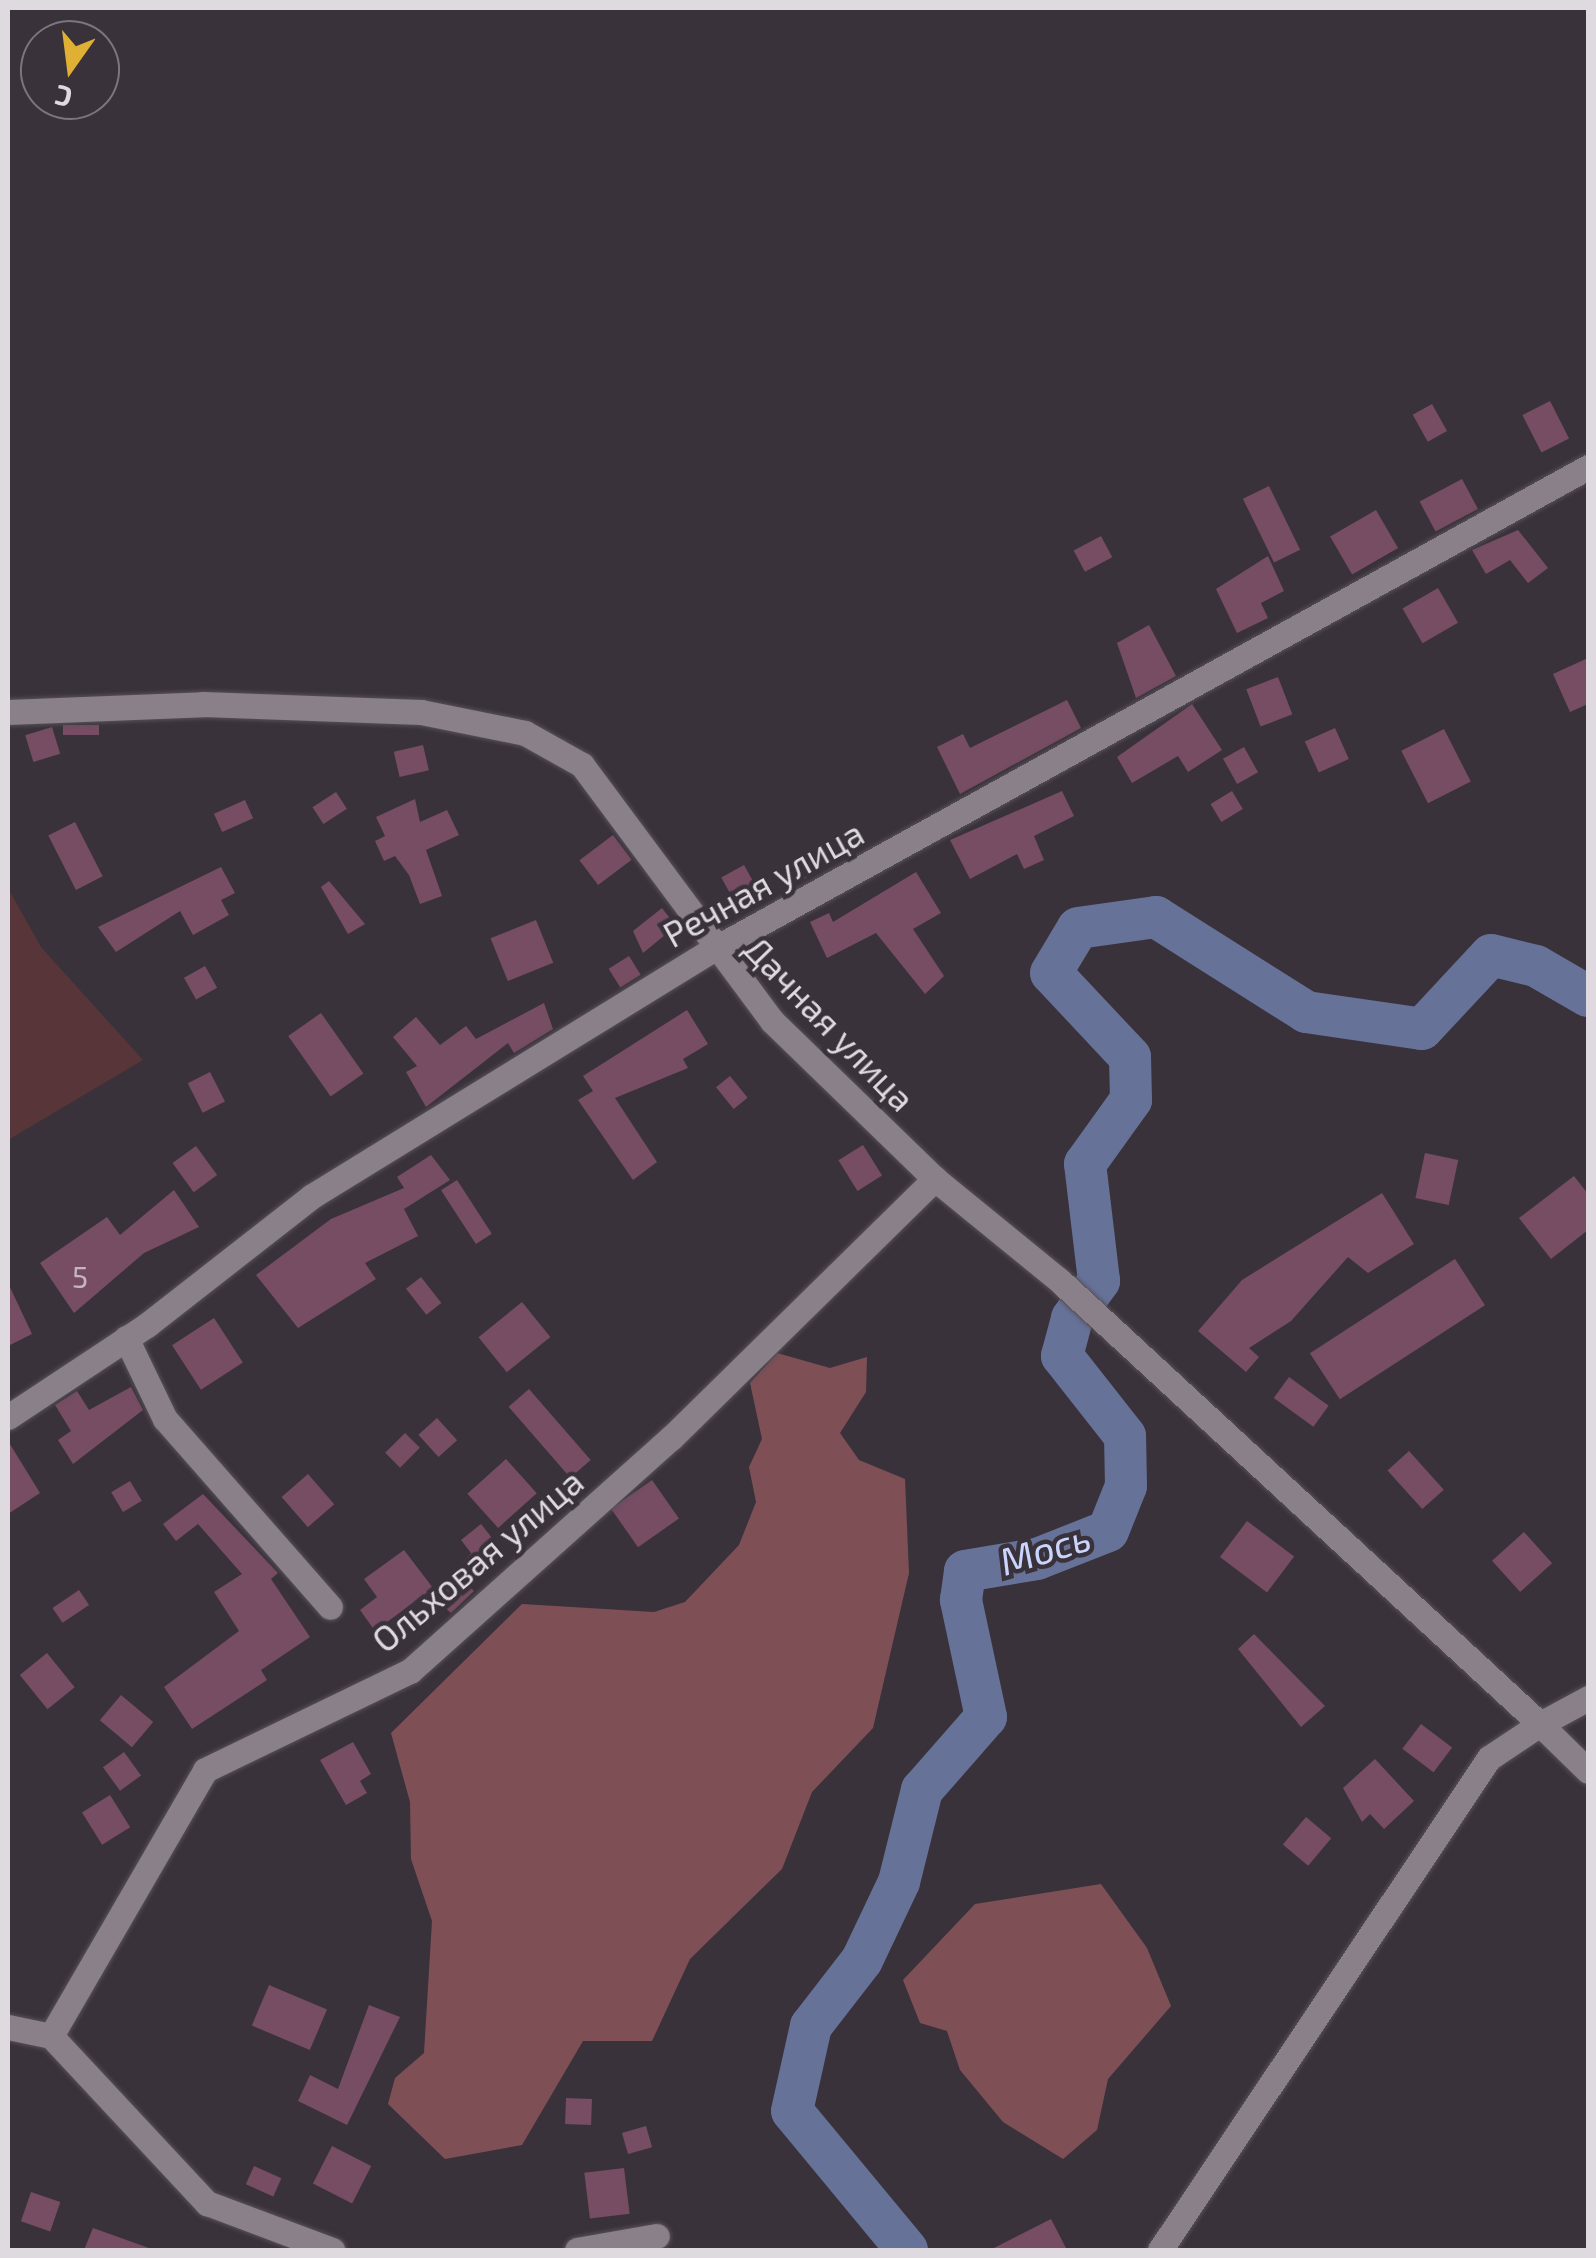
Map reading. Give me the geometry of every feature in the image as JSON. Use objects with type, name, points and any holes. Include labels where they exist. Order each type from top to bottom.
[{"type":"street","name":"Речная улица","points":[[8,1417],[126,1338],[312,1196],[712,950],[1588,466]]},
{"type":"street","name":"Дачная улица","points":[[8,712],[202,704],[421,712],[525,733],[582,765],[622,810],[712,950],[935,1179],[1110,1326],[1588,1771]]},
{"type":"street","name":"Ольховая улица","points":[[51,2036],[205,1770],[410,1671],[671,1438],[935,1179]]},
{"type":"street","name":"Ольховая улица","points":[[126,1338],[165,1419],[330,1607]]},
{"type":"street","points":[[1160,2250],[1489,1758],[1588,1698]]},
{"type":"street","points":[[8,2027],[51,2036],[207,2203],[332,2250]]},
{"type":"street","points":[[577,2250],[657,2236]]},
{"type":"shaded area","points":[[8,888],[41,947],[143,1060],[8,1140]]},
{"type":"shaded area","points":[[777,1353],[830,1368],[867,1357],[866,1392],[840,1433],[859,1460],[905,1479],[909,1573],[873,1728],[812,1792],[782,1869],[690,1959],[652,2041],[583,2041],[522,2145],[445,2159],[388,2104],[395,2078],[424,2053],[432,1921],[411,1859],[410,1802],[391,1733],[522,1604],[654,1612],[685,1602],[739,1545],[756,1502],[749,1467],[762,1439],[750,1383]]},
{"type":"shaded area","points":[[1101,1884],[1147,1948],[1171,2006],[1108,2079],[1097,2130],[1063,2159],[1003,2122],[960,2070],[947,2031],[920,2023],[903,1980],[975,1904]]},
{"type":"building","points":[[1550,401],[1569,438],[1541,452],[1522,415]]},
{"type":"building","points":[[1432,404],[1447,431],[1428,442],[1413,415]]},
{"type":"building","points":[[1462,479],[1478,509],[1436,532],[1420,502]]},
{"type":"building","points":[[1269,486],[1300,550],[1274,563],[1243,499]]},
{"type":"building","points":[[1376,510],[1398,548],[1352,575],[1330,536]]},
{"type":"building","points":[[1518,530],[1548,568],[1528,583],[1510,560],[1486,574],[1472,550]]},
{"type":"building","points":[[1101,536],[1112,557],[1085,572],[1074,551]]},
{"type":"building","points":[[1268,556],[1284,591],[1261,603],[1268,618],[1237,633],[1216,589]]},
{"type":"building","points":[[1438,588],[1458,623],[1422,643],[1402,608]]},
{"type":"building","points":[[1149,625],[1176,676],[1136,698],[1117,643]]},
{"type":"building","points":[[1588,658],[1588,704],[1570,712],[1553,674]]},
{"type":"building","points":[[1278,677],[1292,714],[1261,727],[1246,689]]},
{"type":"building","points":[[1067,700],[1081,728],[960,794],[937,747],[963,734],[970,748]]},
{"type":"building","points":[[1192,704],[1222,750],[1188,772],[1178,756],[1132,783],[1117,757]]},
{"type":"building","points":[[63,725],[99,725],[99,735],[63,735]]},
{"type":"building","points":[[52,727],[60,754],[33,762],[25,735]]},
{"type":"building","points":[[1335,728],[1349,759],[1319,772],[1305,741]]},
{"type":"building","points":[[1444,729],[1471,782],[1428,803],[1401,751]]},
{"type":"building","points":[[423,745],[429,770],[400,777],[394,752]]},
{"type":"building","points":[[1244,747],[1258,772],[1237,784],[1223,759]]},
{"type":"building","points":[[1062,791],[1074,816],[1034,836],[1044,860],[1024,869],[1017,854],[970,879],[950,840]]},
{"type":"building","points":[[1232,791],[1243,809],[1221,822],[1211,804]]},
{"type":"building","points":[[336,792],[347,809],[323,824],[313,807]]},
{"type":"building","points":[[415,799],[420,822],[447,810],[459,835],[426,850],[442,896],[420,904],[409,875],[395,856],[384,861],[375,841],[385,836],[376,817]]},
{"type":"building","points":[[245,800],[253,818],[222,832],[214,814]]},
{"type":"building","points":[[75,822],[103,876],[76,890],[48,836]]},
{"type":"building","points":[[613,835],[632,860],[598,885],[579,860]]},
{"type":"building","points":[[810,853],[819,872],[793,884],[784,865]]},
{"type":"building","points":[[744,865],[764,901],[741,913],[721,878]]},
{"type":"building","points":[[221,867],[235,893],[221,900],[229,915],[193,935],[180,911],[116,952],[98,927]]},
{"type":"building","points":[[916,872],[941,913],[913,929],[944,976],[925,994],[876,933],[827,958],[810,922],[829,913],[833,922]]},
{"type":"building","points":[[329,881],[365,924],[348,934],[321,887]]},
{"type":"building","points":[[662,908],[676,926],[643,953],[633,931]]},
{"type":"building","points":[[536,920],[553,963],[508,981],[491,938]]},
{"type":"building","points":[[629,956],[641,975],[620,987],[609,969]]},
{"type":"building","points":[[205,966],[217,988],[196,1000],[184,978]]},
{"type":"building","points":[[544,1003],[553,1029],[514,1053],[508,1043],[426,1107],[406,1072],[417,1066],[393,1037],[416,1017],[440,1045],[466,1026],[476,1039]]},
{"type":"building","points":[[687,1010],[708,1044],[683,1059],[688,1068],[615,1098],[657,1162],[633,1180],[578,1100],[593,1091],[583,1076]]},
{"type":"building","points":[[321,1013],[363,1074],[331,1097],[288,1036]]},
{"type":"building","points":[[210,1072],[225,1101],[203,1113],[188,1083]]},
{"type":"building","points":[[730,1076],[748,1098],[734,1109],[716,1087]]},
{"type":"building","points":[[863,1145],[882,1176],[857,1191],[838,1160]]},
{"type":"building","points":[[196,1146],[217,1175],[194,1192],[173,1163]]},
{"type":"building","points":[[1425,1153],[1458,1160],[1449,1205],[1415,1198]]},
{"type":"building","points":[[431,1155],[450,1180],[404,1209],[418,1236],[365,1263],[376,1279],[298,1328],[256,1275],[331,1219],[404,1188],[397,1177]]},
{"type":"building","points":[[1574,1176],[1588,1194],[1588,1230],[1551,1259],[1519,1218]]},
{"type":"building","points":[[457,1180],[492,1234],[476,1244],[441,1190]]},
{"type":"building","points":[[174,1190],[199,1227],[144,1253],[74,1313],[40,1263],[107,1217],[120,1235]]},
{"type":"building","points":[[1382,1193],[1414,1244],[1368,1273],[1348,1257],[1291,1321],[1249,1348],[1259,1357],[1246,1372],[1198,1331],[1242,1280]]},
{"type":"building","points":[[1455,1259],[1485,1305],[1340,1399],[1310,1353]]},
{"type":"building","points":[[421,1277],[441,1303],[426,1315],[406,1289]]},
{"type":"building","points":[[8,1283],[32,1334],[8,1346]]},
{"type":"building","points":[[522,1302],[550,1337],[507,1372],[478,1337]]},
{"type":"building","points":[[214,1318],[243,1362],[201,1390],[172,1345]]},
{"type":"building","points":[[1289,1377],[1329,1406],[1313,1427],[1274,1398]]},
{"type":"building","points":[[131,1387],[143,1410],[73,1464],[58,1440],[71,1431],[55,1405],[77,1391],[89,1410]]},
{"type":"building","points":[[529,1389],[591,1460],[570,1478],[509,1407]]},
{"type":"building","points":[[437,1418],[457,1440],[438,1457],[418,1435]]},
{"type":"building","points":[[405,1433],[420,1448],[400,1468],[385,1453]]},
{"type":"building","points":[[8,1441],[40,1493],[8,1514]]},
{"type":"building","points":[[1409,1451],[1444,1490],[1422,1509],[1387,1470]]},
{"type":"building","points":[[506,1459],[537,1493],[498,1528],[467,1494]]},
{"type":"building","points":[[308,1474],[334,1504],[308,1527],[282,1497]]},
{"type":"building","points":[[652,1480],[679,1519],[638,1547],[611,1509]]},
{"type":"building","points":[[130,1481],[142,1501],[123,1512],[111,1492]]},
{"type":"building","points":[[203,1494],[278,1573],[271,1579],[310,1637],[261,1670],[267,1680],[192,1729],[164,1687],[239,1631],[214,1592],[242,1574],[198,1524],[176,1541],[163,1524]]},
{"type":"building","points":[[1247,1521],[1294,1557],[1267,1592],[1220,1557]]},
{"type":"building","points":[[481,1524],[504,1553],[465,1583],[474,1591],[451,1613],[433,1598],[471,1553],[461,1540]]},
{"type":"building","points":[[1524,1532],[1552,1563],[1520,1592],[1492,1561]]},
{"type":"building","points":[[404,1550],[433,1588],[375,1631],[360,1610],[377,1597],[364,1579]]},
{"type":"building","points":[[79,1590],[89,1605],[63,1623],[52,1608]]},
{"type":"building","points":[[1254,1634],[1325,1706],[1301,1727],[1238,1649]]},
{"type":"building","points":[[47,1653],[75,1687],[47,1709],[20,1675]]},
{"type":"building","points":[[121,1695],[153,1722],[132,1747],[100,1720]]},
{"type":"building","points":[[1421,1724],[1452,1747],[1433,1772],[1402,1749]]},
{"type":"building","points":[[353,1742],[371,1774],[360,1781],[367,1793],[346,1805],[320,1760]]},
{"type":"building","points":[[124,1752],[141,1775],[120,1791],[103,1767]]},
{"type":"building","points":[[1375,1759],[1414,1801],[1384,1829],[1370,1814],[1362,1822],[1343,1788]]},
{"type":"building","points":[[110,1795],[130,1827],[102,1845],[82,1812]]},
{"type":"building","points":[[1306,1817],[1331,1838],[1308,1866],[1283,1845]]},
{"type":"building","points":[[269,1985],[327,2010],[310,2050],[252,2026]]},
{"type":"building","points":[[369,2005],[400,2017],[347,2125],[298,2101],[310,2075],[338,2089]]},
{"type":"building","points":[[566,2098],[592,2099],[591,2125],[565,2124]]},
{"type":"building","points":[[646,2126],[652,2147],[628,2154],[622,2133]]},
{"type":"building","points":[[332,2146],[371,2166],[352,2203],[313,2183]]},
{"type":"building","points":[[254,2166],[281,2178],[273,2196],[246,2184]]},
{"type":"building","points":[[624,2168],[630,2214],[590,2219],[584,2173]]},
{"type":"building","points":[[31,2192],[60,2202],[50,2231],[21,2221]]},
{"type":"building","points":[[1051,2219],[1067,2250],[990,2250]]},
{"type":"building","points":[[93,2228],[149,2248],[84,2250]]},
{"type":"waterway","name":"Мось","points":[[907,2250],[792,2111],[811,2026],[862,1960],[899,1882],[922,1790],[986,1717],[961,1600],[965,1571],[1037,1559],[1108,1531],[1126,1486],[1125,1436],[1062,1356],[1072,1318],[1099,1281],[1085,1164],[1131,1100],[1130,1057],[1051,973],[1078,928],[1156,917],[1306,1012],[1422,1029],[1491,955],[1536,966],[1588,996]]}]
